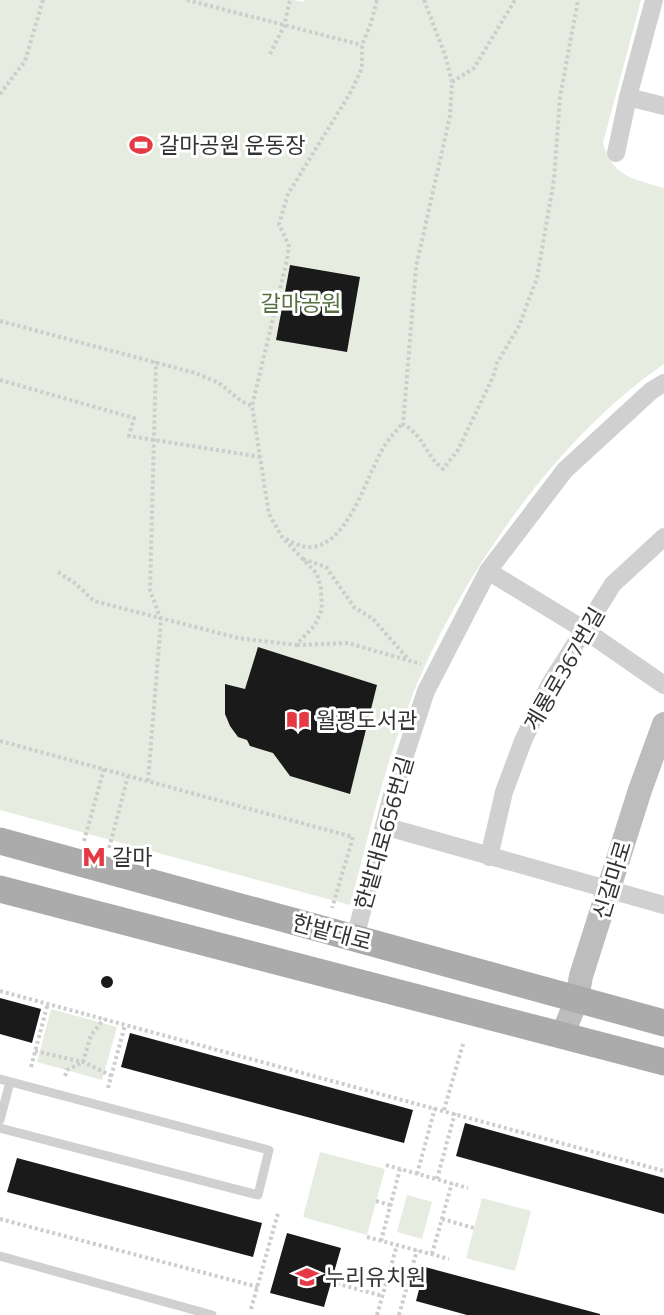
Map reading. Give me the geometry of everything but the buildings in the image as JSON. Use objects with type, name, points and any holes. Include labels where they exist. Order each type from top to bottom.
[{"type":"main road","name":"한밭대로","points":[[0,841],[664,1023]]},
{"type":"main road","name":"한밭대로","points":[[0,889],[562,1036]]},
{"type":"main road","points":[[562,1036],[664,1062]]},
{"type":"street","points":[[616,153],[628,97],[654,0]]},
{"type":"street","points":[[628,97],[664,106]]},
{"type":"street","name":"한밭대로656번길","points":[[355,938],[384,826],[426,691],[489,571],[565,470],[651,392],[664,383]]},
{"type":"street","name":"계룡로367번길","points":[[489,857],[504,792],[550,684],[614,584],[664,537]]},
{"type":"street","points":[[489,571],[583,630],[664,685]]},
{"type":"street","name":"신갈마로","points":[[562,1036],[577,999],[581,976],[640,790],[664,724]]},
{"type":"street","points":[[384,826],[664,905]]},
{"type":"lane","points":[[0,1120],[5,1080],[270,1150],[258,1195],[0,1128]]},
{"type":"lane","points":[[0,1257],[212,1315]]},
{"type":"path","points":[[0,94],[25,61],[43,0]]},
{"type":"path","points":[[187,0],[362,45]]},
{"type":"path","points":[[270,54],[284,26],[290,0]]},
{"type":"path","points":[[296,645],[315,625],[322,609],[321,589],[317,574],[282,537],[269,514],[252,406],[287,260],[289,246],[279,224],[288,194],[352,90],[362,68],[362,45],[377,0]]},
{"type":"path","points":[[282,537],[300,546],[314,547],[330,539],[347,520],[387,442],[403,424],[416,267],[450,116],[452,82],[441,44],[424,0]]},
{"type":"path","points":[[452,82],[474,68],[515,0]]},
{"type":"path","points":[[403,424],[416,432],[434,462],[443,469],[458,450],[493,377],[497,363],[529,304],[537,278],[548,212],[560,97],[578,0]]},
{"type":"path","points":[[0,321],[156,361],[219,383],[241,401],[252,406]]},
{"type":"path","points":[[148,781],[161,620],[150,590],[156,361]]},
{"type":"path","points":[[0,380],[134,418],[129,436],[261,457]]},
{"type":"path","points":[[300,558],[326,567],[354,607],[373,619],[408,659]]},
{"type":"path","points":[[58,572],[76,584],[94,601],[161,620],[238,638],[296,645],[348,643],[408,659],[437,670]]},
{"type":"path","points":[[0,741],[352,837],[331,912]]},
{"type":"path","points":[[83,845],[104,769]]},
{"type":"path","points":[[108,851],[128,776]]},
{"type":"path","points":[[0,991],[664,1171]]},
{"type":"path","points":[[31,1067],[48,1003]]},
{"type":"path","points":[[65,1076],[66,1070],[83,1062],[91,1035],[104,1019]]},
{"type":"path","points":[[108,1088],[125,1024]]},
{"type":"path","points":[[444,1110],[463,1044]]},
{"type":"path","points":[[35,1052],[83,1062],[112,1076]]},
{"type":"path","points":[[417,1174],[435,1108]]},
{"type":"path","points":[[437,1179],[455,1113]]},
{"type":"path","points":[[386,1165],[468,1188]]},
{"type":"path","points":[[381,1241],[400,1169]]},
{"type":"path","points":[[432,1254],[452,1183]]},
{"type":"path","points":[[376,1201],[390,1205]]},
{"type":"path","points":[[251,1309],[278,1213]]},
{"type":"path","points":[[0,1219],[258,1287]]},
{"type":"path","points":[[442,1220],[474,1228]]},
{"type":"path","points":[[367,1237],[449,1259]]},
{"type":"path","points":[[377,1315],[397,1245]]},
{"type":"path","points":[[399,1315],[417,1250]]},
{"type":"path","points":[[331,1282],[383,1296]]},
{"type":"green space","name":"갈마공원","points":[[0,0],[294,0],[303,2],[304,0],[641,0],[603,143],[612,163],[618,170],[634,179],[664,188],[664,364],[624,394],[550,469],[516,512],[485,557],[457,604],[432,650],[402,721],[378,799],[350,905],[0,810]]},
{"type":"green space","points":[[51,1009],[117,1027],[102,1080],[37,1062]]},
{"type":"green space","points":[[320,1152],[385,1169],[367,1235],[303,1217]]},
{"type":"green space","points":[[407,1195],[432,1202],[422,1239],[397,1232]]},
{"type":"green space","points":[[482,1198],[531,1211],[515,1271],[466,1258]]},
{"type":"place","name":"갈마공원 운동장","points":[[141,145]]},
{"type":"place","name":"월평도서관","points":[[298,720]]},
{"type":"place","name":"갈마","points":[[94,857]]},
{"type":"place","name":"누리유치원","points":[[307,1277]]}]
